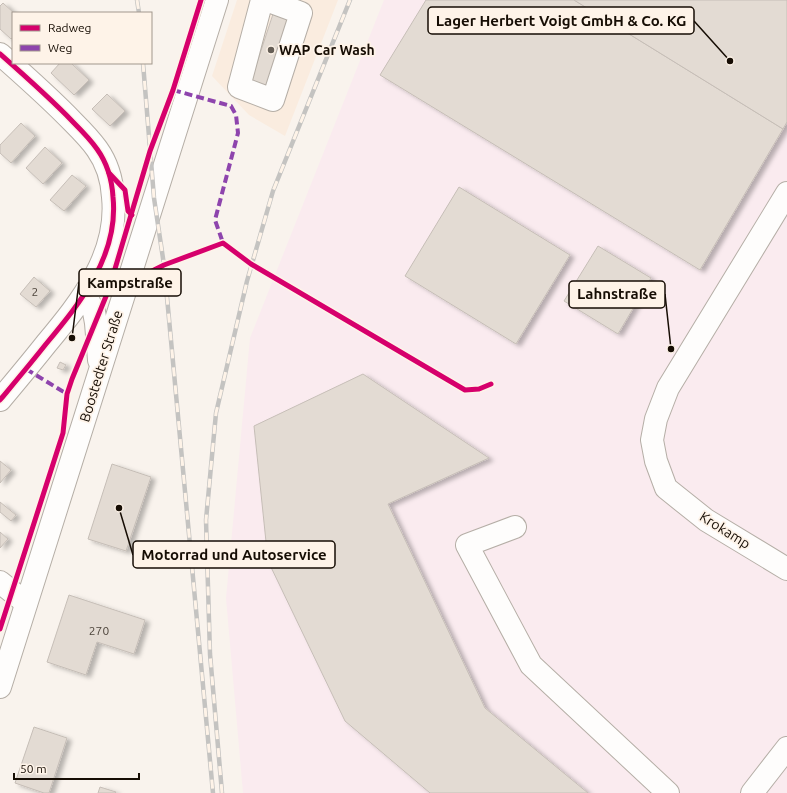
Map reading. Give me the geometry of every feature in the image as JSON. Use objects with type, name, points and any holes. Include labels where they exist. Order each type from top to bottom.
[{"type":"street","name":"Boostedter Straße","points":[[0,687],[217,0]]},
{"type":"street","points":[[262,0],[239,87],[272,100],[301,13],[266,0]]},
{"type":"street","points":[[0,54],[62,110],[97,149],[109,173],[114,204],[114,218],[108,245],[96,276],[65,322],[0,400]]},
{"type":"street","name":"Krokamp","points":[[787,193],[668,388],[656,419],[652,440],[656,461],[666,488],[706,520],[787,569]]},
{"type":"street","points":[[85,294],[94,312],[100,371]]},
{"type":"street","points":[[515,527],[467,545],[531,665],[668,793]]},
{"type":"street","points":[[0,582],[26,603]]},
{"type":"street","points":[[752,793],[787,748]]},
{"type":"shaded area","points":[[237,0],[338,0],[285,136],[249,115],[212,76]]},
{"type":"shaded area","points":[[384,0],[787,0],[787,793],[243,793],[226,598],[250,338]]},
{"type":"building","points":[[426,0],[574,0],[783,129],[700,270],[380,75]]},
{"type":"building","points":[[574,0],[787,0],[787,122],[783,129]]},
{"type":"building","points":[[3,3],[13,12],[11,39],[0,29],[0,6]]},
{"type":"building","name":"WAP Car Wash","points":[[274,11],[291,17],[267,90],[250,84]]},
{"type":"building","points":[[59,64],[72,64],[89,80],[74,95],[51,73]]},
{"type":"building","points":[[107,94],[125,111],[110,126],[92,109]]},
{"type":"building","points":[[21,123],[35,136],[11,163],[0,153],[0,145]]},
{"type":"building","points":[[45,147],[62,163],[43,184],[26,168]]},
{"type":"building","points":[[72,175],[86,186],[64,211],[50,200]]},
{"type":"building","points":[[459,187],[570,255],[516,344],[405,276]]},
{"type":"building","points":[[598,246],[651,278],[618,334],[564,301]]},
{"type":"building","points":[[34,277],[50,291],[36,307],[20,294]]},
{"type":"building","points":[[60,362],[66,365],[63,370],[57,368]]},
{"type":"building","points":[[363,374],[489,458],[388,504],[485,708],[588,793],[430,793],[345,721],[268,561],[254,426]]},
{"type":"building","points":[[0,461],[11,470],[0,483]]},
{"type":"building","points":[[112,464],[151,477],[126,551],[88,539]]},
{"type":"building","points":[[0,502],[16,515],[11,521],[0,512]]},
{"type":"building","points":[[0,532],[8,539],[0,548]]},
{"type":"building","points":[[69,595],[145,620],[134,654],[97,642],[86,675],[47,662]]},
{"type":"building","points":[[34,727],[67,738],[49,793],[44,793],[15,783]]},
{"type":"building","points":[[100,787],[116,792],[98,793]]},
{"type":"railway","points":[[137,0],[139,12]]},
{"type":"railway","points":[[222,793],[210,654],[206,520],[216,413],[247,281],[273,191],[350,0]]},
{"type":"railway","points":[[143,64],[154,198],[164,265],[213,793]]},
{"type":"marked path","points":[[173,90],[231,106],[236,115],[238,133],[215,220],[223,243]]},
{"type":"marked path","points":[[26,369],[67,394]]},
{"type":"cycle path","points":[[0,629],[63,433],[67,394],[109,289],[150,151],[173,90],[201,0]]},
{"type":"cycle path","points":[[0,54],[55,104],[97,149],[104,160],[110,178],[113,197],[113,218],[110,239],[104,258],[95,276],[84,294],[59,328],[0,400]]},
{"type":"cycle path","points":[[109,173],[125,190],[128,211],[132,215]]},
{"type":"cycle path","points":[[85,294],[101,293],[109,289],[146,283],[150,272],[164,265],[223,243],[251,264],[465,390],[479,389],[491,384]]},
{"type":"place","name":"WAP Car Wash","points":[[271,50]]},
{"type":"place","name":"Lager Herbert Voigt GmbH & Co. KG","points":[[730,61]]},
{"type":"place","name":"Kampstraße","points":[[72,338]]},
{"type":"place","name":"Lahnstraße","points":[[671,349]]},
{"type":"place","name":"Motorrad und Autoservice","points":[[119,508]]}]
